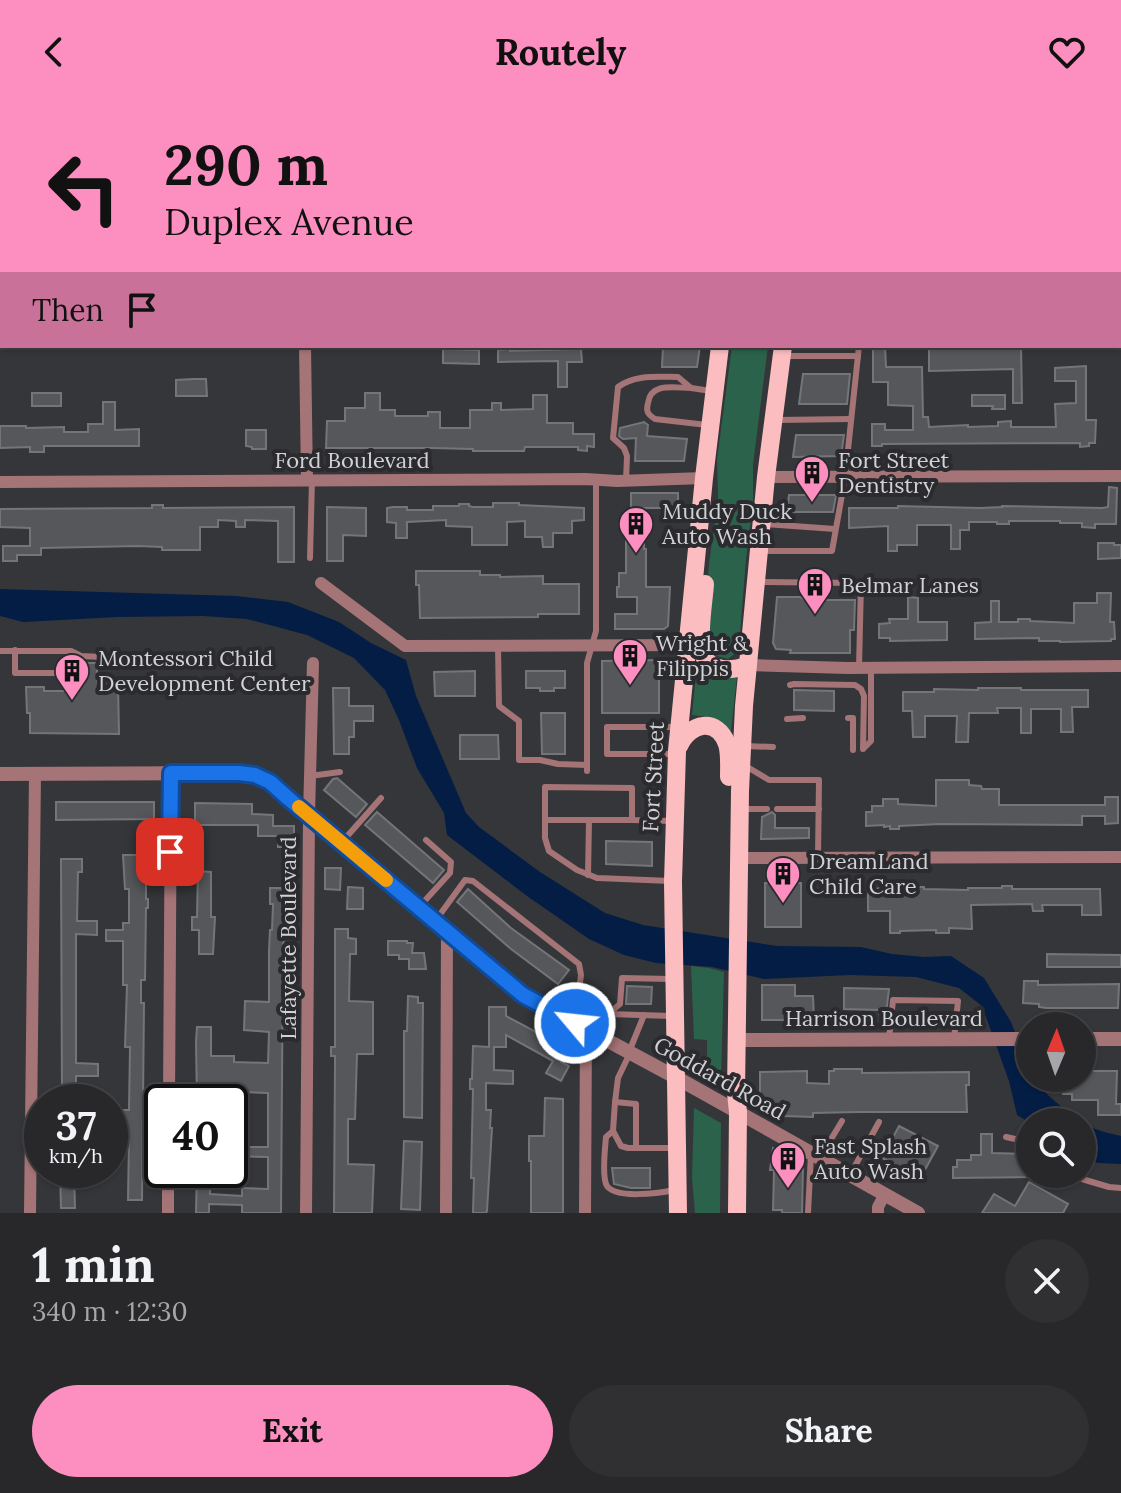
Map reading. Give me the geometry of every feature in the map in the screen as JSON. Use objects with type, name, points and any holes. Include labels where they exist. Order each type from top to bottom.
[{"type":"main road","name":"Fort Street","points":[[678,1213],[673,882],[677,752],[720,348]]},
{"type":"main road","points":[[737,1213],[741,754],[779,349]]},
{"type":"main road","points":[[766,477],[759,465],[779,349]]},
{"type":"main road","points":[[710,430],[714,497],[702,653],[709,663],[722,669],[738,669],[748,665]]},
{"type":"main road","points":[[677,752],[685,734],[700,726],[715,729],[726,742],[729,754],[728,872],[740,881]]},
{"type":"main road","points":[[678,1188],[685,1213]]},
{"type":"street","points":[[305,348],[309,480]]},
{"type":"street","points":[[766,477],[1121,476]]},
{"type":"street","name":"Ford Boulevard","points":[[0,482],[626,481],[704,478]]},
{"type":"street","points":[[321,583],[405,646],[687,645]]},
{"type":"street","name":"Lafayette Boulevard","points":[[306,1213],[313,663]]},
{"type":"street","points":[[748,665],[865,668],[1121,666]]},
{"type":"street","points":[[169,1084],[171,773]]},
{"type":"street","name":"Goddard Road","points":[[0,774],[239,773],[255,775],[270,782],[523,995],[918,1213]]},
{"type":"street","points":[[30,1213],[35,774]]},
{"type":"street","points":[[739,858],[1121,857]]},
{"type":"street","points":[[441,926],[446,1213]]},
{"type":"street","points":[[585,1213],[586,1029]]},
{"type":"street","name":"Harrison Boulevard","points":[[737,1040],[1016,1039]]},
{"type":"street","points":[[1096,1039],[1121,1039]]},
{"type":"street","points":[[168,1188],[168,1213]]},
{"type":"street","points":[[878,1213],[885,1194]]},
{"type":"lane","points":[[759,551],[832,551],[845,478],[859,348]]},
{"type":"lane","points":[[779,349],[858,356]]},
{"type":"lane","points":[[626,481],[627,456],[624,448],[613,438],[618,387],[636,378],[678,377],[691,388]]},
{"type":"lane","points":[[710,430],[655,419],[649,416],[647,409],[649,394],[659,388],[715,391]]},
{"type":"lane","points":[[773,421],[851,419]]},
{"type":"lane","points":[[309,480],[310,558]]},
{"type":"lane","points":[[498,647],[499,706],[519,721],[519,760],[540,760],[587,768],[587,663],[596,631],[596,480]]},
{"type":"lane","points":[[762,524],[835,529]]},
{"type":"lane","points":[[756,582],[861,583],[871,741],[859,749]]},
{"type":"lane","points":[[15,650],[15,673],[69,673]]},
{"type":"lane","points":[[0,651],[71,651],[81,656],[102,657]]},
{"type":"lane","points":[[790,685],[855,685],[861,689],[864,696],[859,749]]},
{"type":"lane","points":[[787,719],[803,718]]},
{"type":"lane","points":[[848,718],[853,718],[859,749]]},
{"type":"lane","points":[[677,752],[607,754],[607,727],[679,727]]},
{"type":"lane","points":[[741,754],[773,747]]},
{"type":"lane","points":[[741,754],[769,780],[819,780],[818,858]]},
{"type":"lane","points":[[310,776],[340,772]]},
{"type":"lane","points":[[632,820],[632,788],[545,787],[545,838],[549,851],[588,875],[611,880],[673,882]]},
{"type":"lane","points":[[342,842],[381,798]]},
{"type":"lane","points":[[740,809],[767,809]]},
{"type":"lane","points":[[777,809],[819,809]]},
{"type":"lane","points":[[545,820],[675,821]]},
{"type":"lane","points":[[588,875],[589,820]]},
{"type":"lane","points":[[419,907],[450,873],[451,862],[426,840]]},
{"type":"lane","points":[[441,926],[465,880],[473,881],[579,964],[586,1029],[620,1004],[622,978],[674,972]]},
{"type":"lane","points":[[889,1039],[893,1000],[958,1001],[954,1039]]},
{"type":"lane","points":[[608,1014],[675,1016]]},
{"type":"lane","points":[[644,1015],[618,1078],[613,1131],[621,1146],[677,1148]]},
{"type":"lane","points":[[615,1102],[636,1104],[636,1148]]},
{"type":"lane","points":[[808,1213],[815,1156],[842,1121]]},
{"type":"lane","points":[[850,1175],[879,1122]]},
{"type":"lane","points":[[613,1131],[606,1137],[605,1183],[608,1187],[618,1193],[655,1194],[678,1188]]},
{"type":"lane","points":[[1006,1137],[1016,1139]]},
{"type":"lane","points":[[1096,1183],[1121,1188]]},
{"type":"green space","points":[[732,348],[768,348],[753,465],[753,504],[739,647],[728,659],[717,656],[704,633],[718,498],[717,460]]},
{"type":"green space","points":[[697,664],[710,673],[737,676],[731,731],[718,720],[692,715]]},
{"type":"green space","points":[[691,966],[724,972],[721,1078],[718,1079],[707,1072],[707,1040],[694,1039]]},
{"type":"green space","points":[[694,1108],[721,1123],[720,1213],[695,1213],[692,1178]]},
{"type":"water","points":[[0,589],[236,596],[288,602],[339,622],[371,643],[406,660],[416,696],[466,813],[479,827],[540,872],[605,913],[643,925],[777,946],[861,947],[892,954],[951,956],[984,978],[1011,1022],[1016,1034],[1016,1092],[1045,1092],[1064,1108],[1016,1108],[1016,1111],[1009,1081],[982,1006],[959,988],[916,977],[850,975],[764,979],[712,967],[656,963],[624,955],[589,939],[447,835],[444,813],[417,768],[385,690],[354,658],[307,635],[247,619],[203,616],[23,622],[0,616]]},
{"type":"water","points":[[1096,1129],[1121,1136],[1121,1164],[1098,1163]]},
{"type":"building","points":[[663,348],[700,348],[697,367],[662,367]]},
{"type":"building","points":[[873,348],[885,348],[886,367],[922,367],[923,417],[928,417],[929,427],[998,426],[998,422],[1011,421],[1011,427],[1056,427],[1055,404],[1076,403],[1076,381],[1055,381],[1055,368],[1086,366],[1086,420],[1096,420],[1095,443],[1080,447],[1080,443],[872,446],[872,424],[885,424],[885,430],[913,430],[913,406],[888,405],[888,382],[873,382]]},
{"type":"building","points":[[929,348],[1021,348],[1022,403],[1013,403],[1013,369],[929,371]]},
{"type":"building","points":[[443,349],[479,350],[479,364],[443,363]]},
{"type":"building","points":[[581,349],[582,362],[567,362],[567,387],[558,387],[558,361],[498,362],[498,350]]},
{"type":"building","points":[[803,374],[850,374],[847,404],[799,404]]},
{"type":"building","points":[[206,379],[207,396],[176,396],[176,380]]},
{"type":"building","points":[[32,393],[61,393],[61,406],[32,406]]},
{"type":"building","points":[[365,393],[380,393],[380,410],[395,410],[395,416],[428,416],[428,412],[440,412],[440,428],[470,428],[470,410],[492,410],[492,403],[501,403],[501,410],[533,409],[533,395],[547,395],[547,423],[573,423],[573,434],[594,434],[594,447],[587,446],[587,451],[578,450],[578,447],[525,447],[524,451],[326,448],[327,421],[345,421],[345,408],[365,408]]},
{"type":"building","points":[[972,395],[1005,395],[1005,409],[972,406]]},
{"type":"building","points":[[103,402],[115,402],[115,430],[139,429],[139,446],[44,446],[44,452],[30,452],[30,447],[0,448],[0,426],[64,427],[64,432],[88,432],[88,424],[103,424]]},
{"type":"building","points":[[644,422],[648,425],[647,436],[687,439],[684,461],[635,461],[636,438],[623,439],[619,436],[620,428]]},
{"type":"building","points":[[246,430],[266,430],[266,449],[246,446]]},
{"type":"building","points":[[796,435],[844,435],[841,456],[793,457]]},
{"type":"building","points":[[1109,487],[1117,488],[1116,524],[1095,524],[1095,528],[1060,521],[1009,521],[1009,524],[969,522],[969,530],[960,530],[960,549],[951,549],[951,525],[917,525],[917,545],[897,545],[897,551],[888,551],[888,526],[849,528],[849,508],[1102,508],[1108,507]]},
{"type":"building","points":[[631,493],[678,493],[678,517],[663,517],[663,508],[631,508]]},
{"type":"building","name":"Fort Street Dentistry","points":[[789,495],[836,495],[833,512],[787,512]]},
{"type":"building","points":[[493,503],[584,508],[584,520],[572,521],[572,533],[553,533],[553,547],[543,547],[542,537],[525,537],[525,521],[507,522],[507,545],[472,545],[472,527],[446,526],[446,520],[407,522],[407,538],[396,538],[396,523],[387,522],[387,508],[433,510],[433,506],[459,504],[493,507]]},
{"type":"building","points":[[152,505],[163,505],[163,508],[294,507],[294,562],[278,562],[278,521],[245,520],[245,527],[236,527],[236,521],[218,520],[218,527],[200,527],[200,550],[162,550],[162,547],[138,546],[41,548],[41,555],[17,555],[17,561],[3,561],[3,546],[30,546],[30,528],[0,527],[0,509],[152,508]]},
{"type":"building","points":[[327,507],[366,508],[366,536],[343,535],[343,561],[327,561]]},
{"type":"building","points":[[644,533],[646,587],[670,587],[668,626],[664,629],[615,629],[615,614],[637,614],[637,597],[617,597],[619,573],[626,573],[626,534]]},
{"type":"building","points":[[1098,543],[1121,545],[1121,558],[1098,559]]},
{"type":"building","points":[[416,571],[480,571],[480,575],[500,577],[543,576],[543,584],[579,584],[579,614],[420,618]]},
{"type":"building","points":[[1097,593],[1111,593],[1110,622],[1114,622],[1115,639],[1111,641],[975,639],[975,623],[991,622],[991,601],[999,601],[999,622],[1030,619],[1074,623],[1074,603],[1097,603]]},
{"type":"building","name":"Belmar Lanes","points":[[777,597],[855,600],[850,653],[790,653],[791,650],[776,649],[773,643]]},
{"type":"building","points":[[908,597],[918,598],[918,622],[947,622],[947,640],[890,641],[890,638],[879,638],[879,624],[890,623],[889,619],[908,619]]},
{"type":"building","name":"Wright & Filippis","points":[[659,660],[659,713],[602,713],[602,661]]},
{"type":"building","name":"Montessori Child Development Center","points":[[76,663],[97,663],[97,683],[118,683],[119,734],[30,733],[26,687],[71,691],[71,683],[76,683]]},
{"type":"building","points":[[475,671],[475,696],[435,696],[434,672]]},
{"type":"building","points":[[526,671],[565,671],[565,688],[540,691],[540,688],[526,688]]},
{"type":"building","points":[[333,688],[349,688],[349,706],[373,706],[373,721],[354,721],[354,737],[349,737],[349,754],[334,754]]},
{"type":"building","points":[[978,688],[1088,690],[1088,707],[1072,707],[1073,732],[1061,732],[1061,709],[1031,709],[1031,733],[1021,733],[1021,708],[997,708],[998,713],[969,713],[968,742],[956,742],[957,716],[925,716],[925,737],[913,737],[912,711],[903,711],[903,692]]},
{"type":"building","points":[[794,690],[834,691],[834,711],[794,710]]},
{"type":"building","points":[[541,713],[565,713],[565,754],[542,754]]},
{"type":"building","points":[[460,735],[498,735],[499,759],[460,759]]},
{"type":"building","points":[[337,778],[367,804],[356,817],[324,790]]},
{"type":"building","points":[[936,780],[969,780],[969,785],[981,786],[982,789],[999,789],[999,805],[1105,805],[1105,797],[1118,797],[1118,823],[1105,824],[1105,816],[1082,816],[1082,825],[940,824],[899,826],[899,829],[884,825],[866,826],[866,812],[872,812],[872,806],[883,806],[883,799],[898,799],[898,804],[936,806]]},
{"type":"building","points":[[56,802],[154,802],[154,819],[56,820]]},
{"type":"building","points":[[195,803],[252,804],[252,814],[273,815],[273,826],[294,826],[294,847],[278,847],[278,836],[258,836],[258,825],[195,825]]},
{"type":"building","points":[[377,812],[444,870],[433,883],[365,825]]},
{"type":"building","points":[[772,812],[775,828],[809,828],[809,838],[761,839],[762,817]]},
{"type":"building","points":[[606,841],[652,842],[652,866],[606,864]]},
{"type":"building","points":[[123,855],[146,855],[148,908],[145,980],[141,980],[141,1003],[144,1003],[142,1200],[128,1200],[130,1047],[125,1047],[127,985],[123,985],[123,941],[106,941],[106,930],[123,930],[123,923],[129,923],[129,889],[125,889]]},
{"type":"building","points":[[61,859],[82,859],[82,872],[78,872],[77,921],[97,921],[97,935],[76,934],[76,1063],[98,1064],[98,1076],[76,1076],[76,1084],[62,1084]]},
{"type":"building","points":[[325,868],[341,868],[340,890],[325,889]]},
{"type":"building","points":[[198,871],[211,872],[211,917],[215,917],[213,954],[199,954],[199,930],[192,930],[192,917],[197,917]]},
{"type":"building","name":"DreamLand Child Care","points":[[765,883],[801,883],[801,927],[765,927]]},
{"type":"building","points":[[1012,886],[1012,889],[1100,889],[1101,915],[1082,915],[1082,905],[1042,905],[1043,911],[1033,911],[1032,904],[971,905],[972,929],[949,928],[949,933],[936,933],[936,930],[890,933],[890,911],[868,911],[868,889],[924,887],[968,890]]},
{"type":"building","points":[[348,887],[363,888],[363,909],[347,909]]},
{"type":"building","points":[[270,888],[284,888],[284,909],[287,909],[283,946],[281,1213],[242,1213],[242,1205],[209,1204],[209,1213],[196,1213],[197,1188],[210,1188],[210,1194],[242,1196],[242,1188],[268,1189],[268,1157],[248,1156],[248,1147],[268,1147],[268,1093],[248,1092],[248,1084],[197,1084],[196,1042],[197,1027],[211,1027],[211,1056],[234,1056],[234,1062],[268,1063],[269,1032],[244,1030],[245,1001],[269,1002],[273,904],[270,904]]},
{"type":"building","points":[[468,889],[511,928],[569,970],[558,984],[511,949],[457,902]]},
{"type":"building","points":[[335,929],[348,929],[348,938],[356,939],[356,954],[350,954],[349,1001],[373,1002],[373,1054],[357,1054],[355,1119],[348,1119],[348,1164],[374,1165],[372,1213],[334,1213],[335,1056],[331,1056],[331,1047],[335,1047]]},
{"type":"building","points":[[388,941],[413,943],[412,953],[424,953],[426,969],[409,969],[409,959],[388,955]]},
{"type":"building","points":[[1047,954],[1121,955],[1121,967],[1047,967]]},
{"type":"building","points":[[1024,981],[1038,981],[1038,985],[1119,984],[1118,1008],[1046,1008],[1039,1007],[1039,1004],[1023,1003]]},
{"type":"building","points":[[762,985],[795,985],[795,996],[813,996],[814,1020],[762,1020]]},
{"type":"building","points":[[627,986],[652,987],[651,1004],[626,1004]]},
{"type":"building","points":[[844,988],[889,989],[886,1014],[879,1014],[879,1010],[844,1009]]},
{"type":"building","points":[[408,996],[418,997],[418,1003],[423,1003],[422,1118],[404,1117],[404,1031],[407,1031]]},
{"type":"building","points":[[489,1007],[506,1007],[506,1016],[568,1049],[561,1062],[569,1066],[561,1081],[546,1073],[553,1061],[506,1035],[506,1047],[494,1047],[494,1070],[513,1071],[513,1084],[486,1083],[486,1110],[491,1110],[492,1128],[487,1211],[473,1213],[473,1089],[470,1089],[470,1079],[473,1046],[489,1047]]},
{"type":"building","points":[[862,1069],[862,1073],[969,1072],[967,1112],[783,1116],[760,1101],[760,1072],[807,1071],[807,1083],[829,1084],[829,1071]]},
{"type":"building","points":[[1096,1071],[1117,1071],[1116,1104],[1121,1104],[1121,1115],[1098,1115],[1098,1100],[1072,1100],[1072,1094],[1063,1094],[1096,1092]]},
{"type":"building","points":[[545,1098],[563,1099],[563,1213],[531,1213],[529,1136],[544,1136]]},
{"type":"building","points":[[899,1126],[938,1146],[920,1179],[882,1158]]},
{"type":"building","points":[[981,1134],[992,1134],[992,1153],[1016,1154],[1016,1177],[953,1178],[957,1160],[971,1160],[971,1155],[981,1155]]},
{"type":"building","points":[[404,1141],[422,1142],[420,1210],[401,1209]]},
{"type":"building","name":"Fast Splash Auto Wash","points":[[773,1148],[803,1164],[802,1213],[773,1210],[774,1170],[770,1170]]},
{"type":"building","points":[[612,1168],[650,1168],[650,1188],[614,1184]]},
{"type":"building","points":[[60,1188],[74,1188],[75,1208],[61,1208]]},
{"type":"building","points":[[1026,1188],[1040,1188],[1068,1204],[1063,1213],[982,1213],[994,1194],[1015,1206]]},
{"type":"slow traffic","points":[[299,807],[386,880]]},
{"type":"place","name":"Fort Street Dentistry","points":[[812,504]]},
{"type":"place","name":"Muddy Duck Auto Wash","points":[[636,555]]},
{"type":"place","name":"Belmar Lanes","points":[[815,616]]},
{"type":"place","name":"Wright & Filippis","points":[[630,687]]},
{"type":"place","name":"Montessori Child Development Center","points":[[72,702]]},
{"type":"place","name":"DreamLand Child Care","points":[[783,905]]},
{"type":"place","name":"Fast Splash Auto Wash","points":[[788,1190]]},
{"type":"route","points":[[170,852],[171,773],[255,775],[270,782],[523,995],[575,1023]]}]
